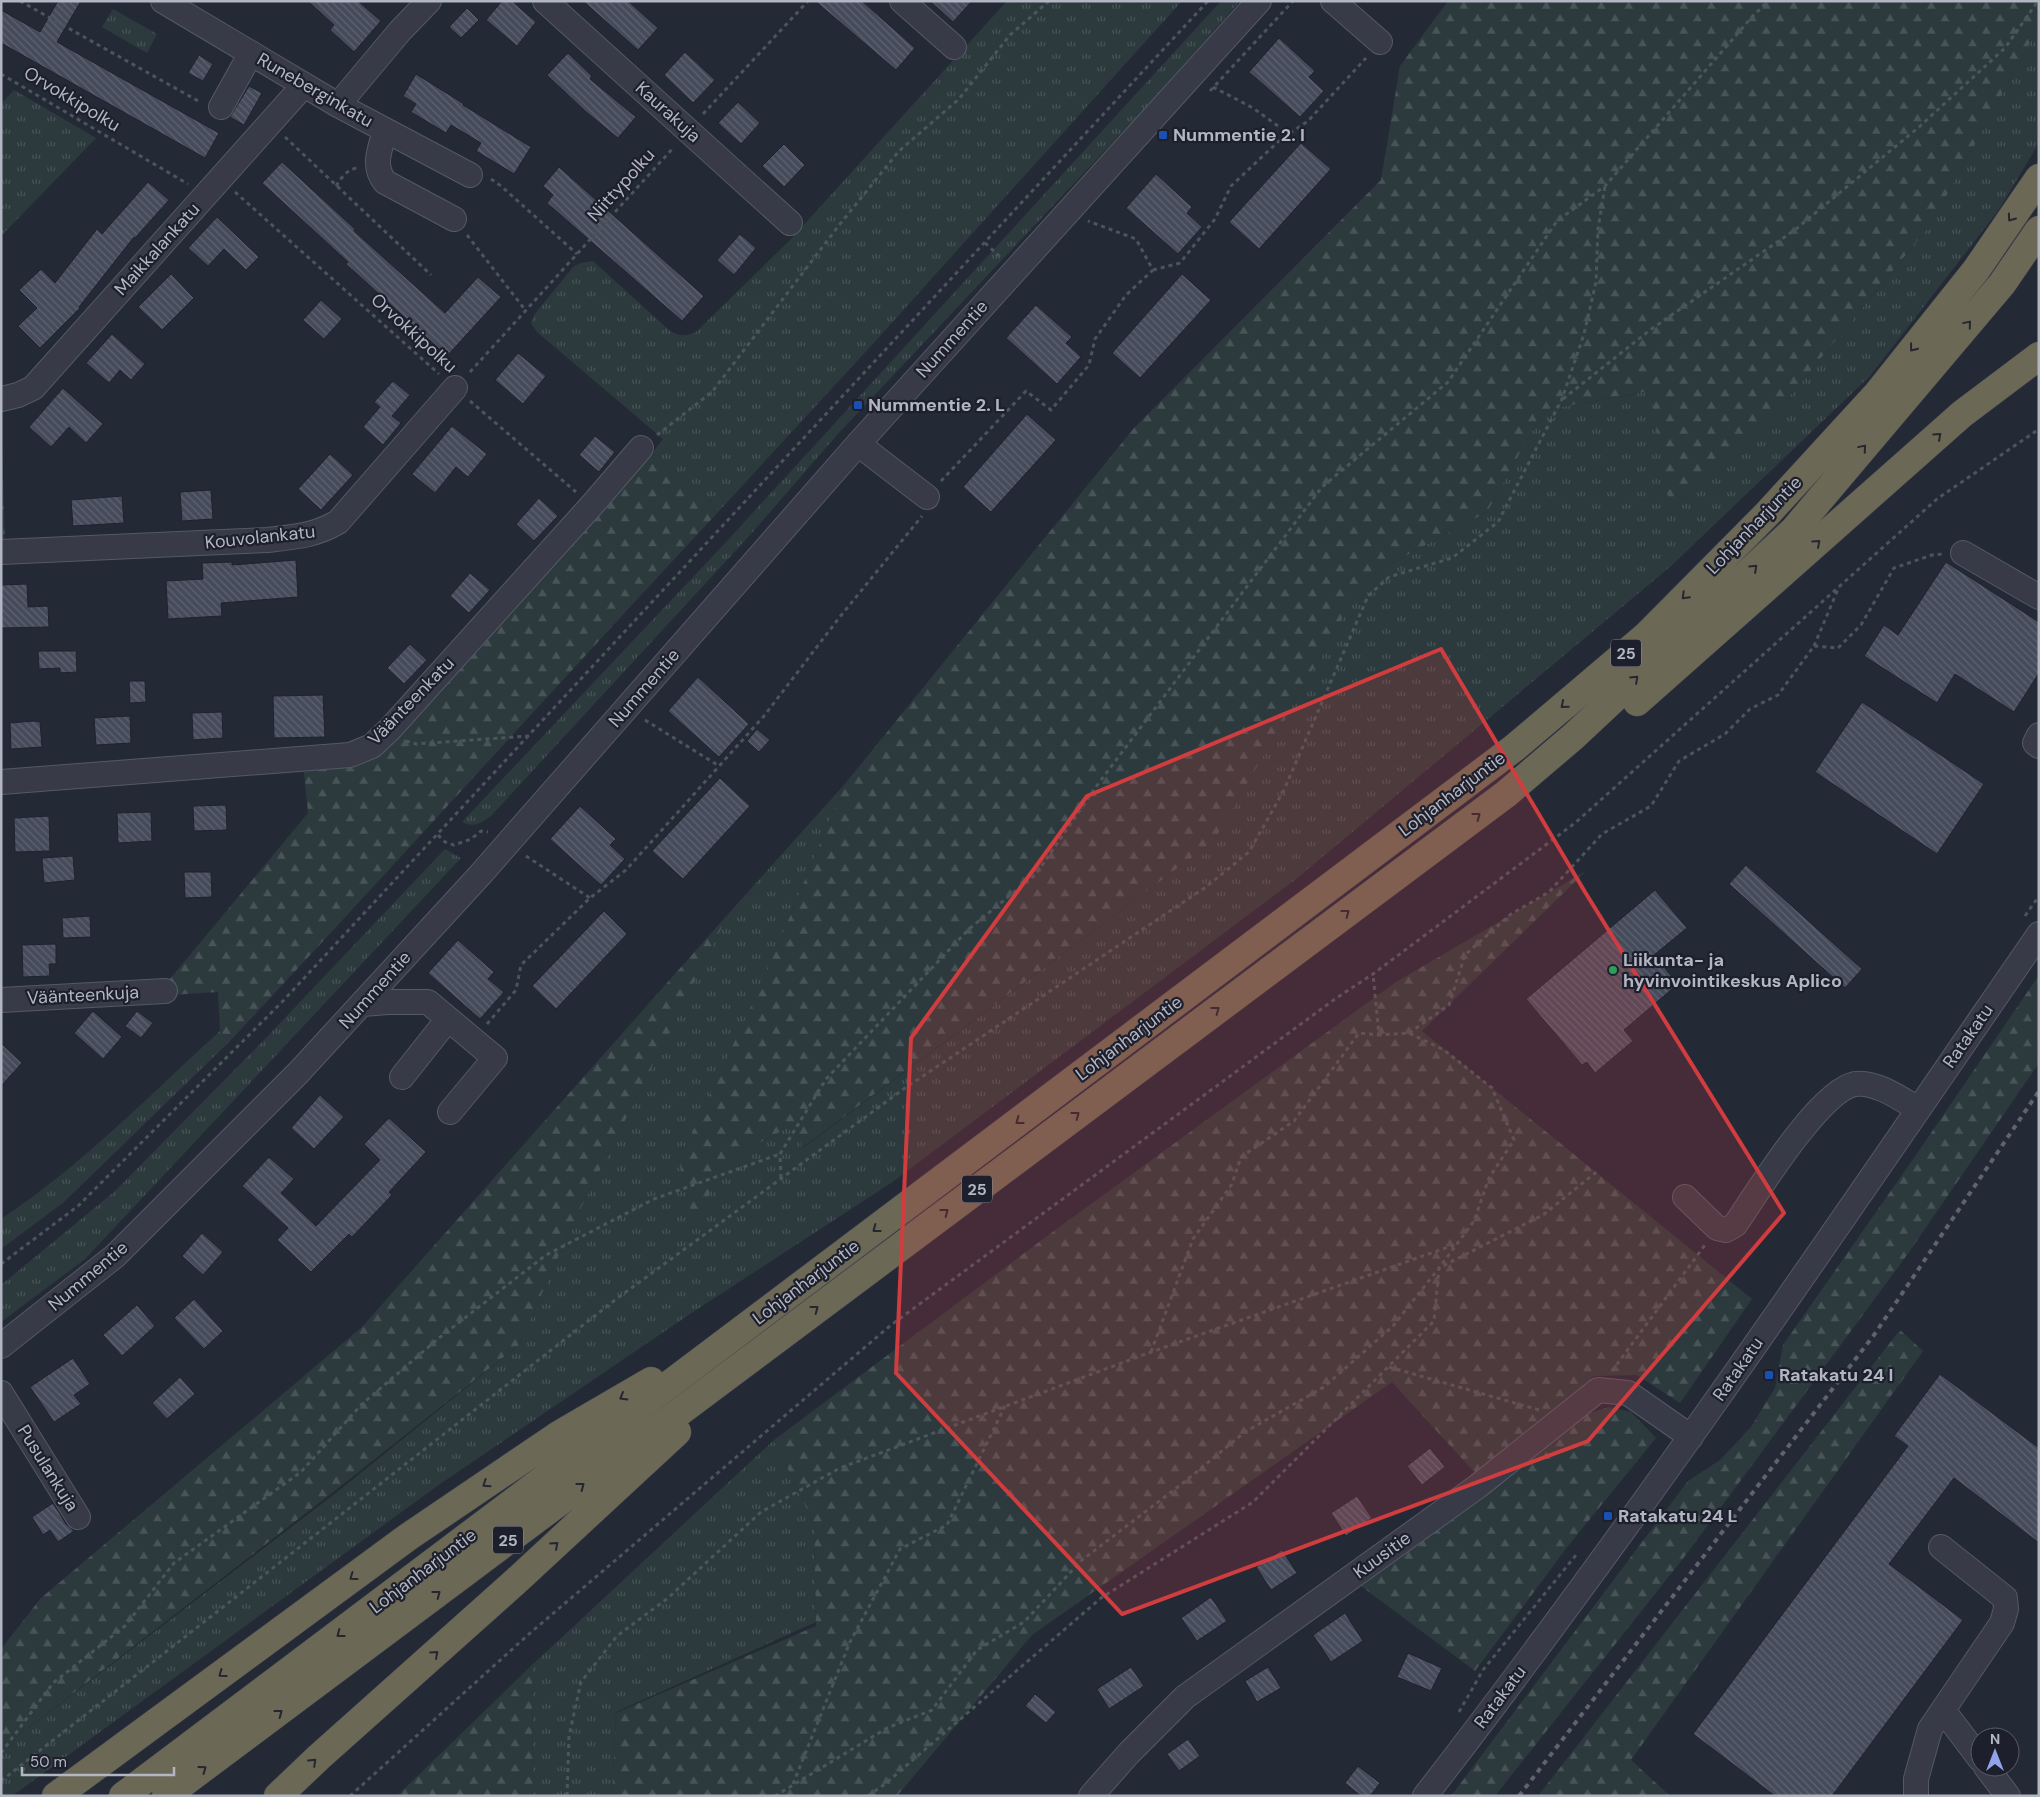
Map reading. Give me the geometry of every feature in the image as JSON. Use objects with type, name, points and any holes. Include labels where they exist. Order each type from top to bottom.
[{"type":"highway","name":"Lohjanharjuntie","points":[[123,1796],[1514,748],[1646,636],[1768,514],[1877,394],[1976,270],[2039,178]]},
{"type":"highway","name":"Lohjanharjuntie","points":[[166,1796],[1506,794],[1574,736],[1794,530],[2002,284],[2039,230]]},
{"type":"highway","points":[[1574,736],[1636,704],[1962,414],[2039,356]]},
{"type":"highway","points":[[56,1796],[432,1520],[560,1434],[756,1320]]},
{"type":"highway","points":[[278,1796],[610,1496],[776,1339]]},
{"type":"street","name":"Runeberginkatu","points":[[163,1],[338,105],[470,175]]},
{"type":"street","points":[[338,105],[400,31],[428,1]]},
{"type":"street","name":"Kaurakuja","points":[[545,1],[790,223]]},
{"type":"street","points":[[902,1],[954,47]]},
{"type":"street","name":"Nummentie","points":[[1,1346],[115,1256],[254,1119],[362,1004],[513,849],[858,444],[1259,1]]},
{"type":"street","points":[[1334,1],[1380,42]]},
{"type":"street","points":[[221,107],[251,53]]},
{"type":"street","name":"Maikkalankatu","points":[[1,400],[33,388],[304,84]]},
{"type":"street","points":[[385,131],[376,164],[379,175],[384,182],[454,219]]},
{"type":"street","name":"Kouvolankatu","points":[[1,552],[267,540],[303,536],[322,531],[338,522],[455,388]]},
{"type":"street","points":[[858,444],[927,497]]},
{"type":"street","name":"Väänteenkatu","points":[[1,782],[350,756],[372,746],[386,733],[592,505],[641,448]]},
{"type":"street","points":[[1963,553],[2039,597]]},
{"type":"street","points":[[2039,735],[2035,743],[2039,746]]},
{"type":"street","name":"Ratakatu","points":[[1425,1796],[1499,1700],[1691,1437],[2039,934]]},
{"type":"street","name":"Väänteenkuja","points":[[1,1000],[165,991]]},
{"type":"street","points":[[362,1004],[428,1002],[494,1058],[450,1112]]},
{"type":"street","points":[[402,1077],[448,1019]]},
{"type":"street","points":[[1685,1197],[1717,1228],[1726,1230],[1735,1225],[1809,1119],[1830,1098],[1855,1084],[1868,1085],[1891,1094],[1918,1109]]},
{"type":"street","points":[[1598,1390],[1628,1393],[1691,1437]]},
{"type":"street","name":"Kuusitie","points":[[1091,1796],[1129,1753],[1185,1697],[1478,1486],[1598,1390]]},
{"type":"street","name":"Pusulankuja","points":[[1,1392],[78,1517]]},
{"type":"street","points":[[1916,1796],[1916,1779],[1930,1730],[2002,1623],[2006,1610],[2005,1598],[1941,1547]]},
{"type":"street","points":[[1943,1710],[1970,1746]]},
{"type":"street","points":[[1994,1777],[2008,1796]]},
{"type":"path","points":[[20,1],[204,104],[221,107]]},
{"type":"path","name":"Niittypolku","points":[[455,388],[688,130],[808,1]]},
{"type":"path","points":[[641,448],[712,392],[840,224],[899,151],[959,99],[1010,35],[1049,1]]},
{"type":"path","points":[[1,1264],[78,1206],[282,1002],[1208,1]]},
{"type":"path","points":[[781,1179],[780,1154],[826,1079],[968,929],[1036,874],[1098,784],[1322,487],[1448,382],[1557,221],[1604,186],[1768,1]]},
{"type":"path","points":[[1562,400],[1650,330],[1796,229],[1919,127],[2005,48],[2038,1]]},
{"type":"path","points":[[473,1039],[516,990],[521,965],[590,898],[626,870],[764,716],[839,618],[930,507],[927,497],[1026,391],[1051,410],[1089,365],[1095,339],[1126,295],[1153,270],[1180,262],[1215,220],[1231,186],[1289,134],[1308,121],[1380,42]]},
{"type":"path","name":"Orvokkipolku","points":[[1,74],[212,187],[455,388],[592,505]]},
{"type":"path","points":[[1214,87],[1253,108],[1289,134]]},
{"type":"path","points":[[269,124],[431,275]]},
{"type":"path","points":[[336,186],[350,169],[376,164]]},
{"type":"path","points":[[501,186],[578,254]]},
{"type":"path","points":[[1,1781],[615,1300],[905,1088],[1206,887],[1249,852],[1284,790],[1368,596],[1389,577],[1452,558],[1498,522],[1562,400],[1584,334],[1596,282],[1598,229],[1604,186]]},
{"type":"path","points":[[1080,218],[1136,239],[1153,270]]},
{"type":"path","points":[[454,219],[526,311]]},
{"type":"path","points":[[350,1796],[529,1634],[891,1325],[1335,998],[1373,974],[1574,823],[1937,499],[2039,429]]},
{"type":"path","points":[[1814,646],[1838,648],[1861,625],[1894,568],[1932,555],[1963,553]]},
{"type":"path","points":[[1151,1352],[1193,1239],[1232,1184],[1241,1157],[1294,1121],[1359,1033],[1390,1036],[1409,1033],[1449,1005],[1465,956],[1511,914],[1550,892],[1602,834],[1651,806],[1679,761],[1725,734],[1750,709],[1778,696],[1814,646],[1840,586]]},
{"type":"path","points":[[639,717],[719,766]]},
{"type":"path","points":[[386,733],[416,744],[530,736]]},
{"type":"path","points":[[438,835],[445,842],[454,845],[471,839],[481,831],[491,832],[513,849],[590,898]]},
{"type":"path","points":[[1373,974],[1379,1035]]},
{"type":"path","points":[[775,1796],[887,1728],[932,1710],[977,1650],[1024,1622],[1082,1560],[1183,1483],[1245,1432],[1324,1387],[1393,1326],[1474,1221],[1489,1178],[1514,1140],[1492,1088],[1444,1050],[1409,1033]]},
{"type":"path","points":[[1,1754],[53,1683],[125,1626],[174,1563],[301,1472],[361,1405],[440,1338],[546,1254],[654,1199],[780,1154]]},
{"type":"path","points":[[1439,1268],[1543,1215],[1599,1170]]},
{"type":"path","points":[[1598,1390],[1717,1228]]},
{"type":"path","points":[[567,1796],[569,1736],[581,1682],[617,1636],[668,1598],[761,1512],[840,1468],[1151,1352],[1457,1244]]},
{"type":"path","points":[[868,1796],[885,1784],[1101,1598],[1253,1502],[1434,1321],[1439,1268]]},
{"type":"path","points":[[1389,1367],[1564,1417]]},
{"type":"path","points":[[793,1784],[850,1642],[900,1550],[947,1525],[1005,1406]]},
{"type":"highlighted area","points":[[1441,649],[1585,892],[1784,1213],[1588,1441],[1122,1614],[896,1373],[911,1038],[1087,796]]},
{"type":"green space","points":[[1007,1],[1182,1],[870,347],[720,510],[653,452],[663,439],[537,332],[531,323],[534,315],[574,266],[593,261],[670,331],[683,335],[696,332],[791,239]]},
{"type":"green space","points":[[1221,1],[1240,1],[1148,105],[837,435],[750,535],[491,816],[477,824],[470,825],[462,822],[727,541]]},
{"type":"green space","points":[[1448,1],[2039,1],[2039,26],[1931,224],[1775,414],[1671,509],[1650,391],[1544,410],[1487,512],[1366,577],[1214,841],[802,1148],[796,1123],[726,1161],[694,1225],[679,1161],[767,972],[844,785],[1134,428],[1381,180],[1400,66]]},
{"type":"green space","points":[[113,9],[157,34],[147,53],[102,27]]},
{"type":"green space","points":[[2039,26],[2039,143],[1998,211],[1870,376],[1670,567],[1296,879],[891,1183],[690,1314],[440,1484],[12,1796],[1,1796],[1,1749],[336,1493],[519,1345],[572,1226],[729,913],[844,785],[767,972],[694,1224],[726,1161],[796,1123],[803,1148],[1214,841],[1366,577],[1487,512],[1544,410],[1651,391],[1672,508],[1775,414],[1931,224]]},
{"type":"green space","points":[[14,90],[96,138],[2,235],[1,104]]},
{"type":"green space","points":[[1,409],[5,547],[1,546]]},
{"type":"green space","points":[[653,452],[720,510],[229,1042],[220,1031],[218,992],[170,995],[169,980],[308,813],[304,772],[345,765],[409,724],[459,671]]},
{"type":"green space","points":[[445,849],[461,858],[85,1259],[1,1322],[1,1285],[114,1192],[264,1040]]},
{"type":"green space","points":[[1586,871],[1422,1031],[1752,1299],[1680,1403],[1637,1375],[1594,1376],[1475,1473],[1392,1382],[1032,1635],[897,1796],[612,1796],[616,1713],[816,1626],[814,1524],[774,1440],[1054,1231],[1396,982]]},
{"type":"green space","points":[[729,913],[572,1226],[519,1345],[337,1489],[1,1749],[1,1649],[41,1598],[362,1327]]},
{"type":"green space","points":[[2039,975],[2039,1063],[1907,1255],[1685,1556],[1495,1796],[1451,1796],[1688,1481],[1720,1460],[1751,1427],[1775,1388],[1783,1345]]},
{"type":"green space","points":[[220,1031],[229,1042],[64,1202],[1,1249],[1,1219],[30,1199],[86,1154]]},
{"type":"green space","points":[[1900,1330],[1923,1351],[1631,1760],[1670,1796],[1538,1796]]},
{"type":"green space","points":[[1609,1407],[1631,1412],[1656,1438],[1568,1546],[1475,1671],[1361,1586],[1584,1415]]},
{"type":"green space","points":[[774,1440],[814,1524],[816,1622],[616,1712],[612,1796],[533,1796],[532,1665]]},
{"type":"green space","points":[[532,1665],[533,1796],[396,1796],[398,1795]]},
{"type":"building","points":[[58,1],[81,1],[57,42],[219,133],[205,158],[1,43],[1,10],[40,32]]},
{"type":"building","points":[[308,1],[358,1],[381,21],[354,52],[330,30],[334,25]]},
{"type":"building","points":[[502,1],[512,1],[536,22],[517,46],[486,20]]},
{"type":"building","points":[[583,1],[628,1],[658,28],[638,50]]},
{"type":"building","points":[[815,1],[862,1],[915,48],[896,70]]},
{"type":"building","points":[[930,1],[972,1],[953,22]]},
{"type":"building","points":[[467,8],[479,20],[461,38],[449,27]]},
{"type":"building","points":[[1279,38],[1315,71],[1309,77],[1324,91],[1300,117],[1249,72]]},
{"type":"building","points":[[685,52],[715,80],[693,103],[664,75]]},
{"type":"building","points":[[568,53],[592,76],[590,79],[636,117],[618,138],[585,111],[547,75]]},
{"type":"building","points":[[199,55],[213,64],[203,81],[188,73]]},
{"type":"building","points":[[416,74],[531,147],[514,174],[476,151],[481,143],[451,125],[446,133],[411,112],[416,104],[403,96]]},
{"type":"building","points":[[249,86],[262,93],[244,125],[230,117]]},
{"type":"building","points":[[738,102],[760,123],[741,144],[718,123]]},
{"type":"building","points":[[1301,143],[1331,169],[1259,249],[1229,222]]},
{"type":"building","points":[[784,144],[805,165],[784,187],[762,166]]},
{"type":"building","points":[[282,162],[355,229],[354,231],[445,313],[478,277],[501,297],[447,356],[346,264],[348,262],[262,183]]},
{"type":"building","points":[[559,167],[704,296],[682,321],[547,203],[553,195],[543,186]]},
{"type":"building","points":[[1156,174],[1192,207],[1187,213],[1202,227],[1178,254],[1126,208]]},
{"type":"building","points":[[148,182],[169,200],[134,237],[80,308],[40,348],[18,326],[37,308],[19,290],[41,269],[55,283],[97,229],[102,234]]},
{"type":"building","points":[[217,217],[259,257],[246,270],[224,249],[208,266],[188,248]]},
{"type":"building","points":[[740,234],[756,248],[734,275],[717,260]]},
{"type":"building","points":[[171,274],[194,298],[162,330],[138,307]]},
{"type":"building","points":[[1182,274],[1211,300],[1140,378],[1112,353]]},
{"type":"building","points":[[321,300],[342,319],[324,339],[303,320]]},
{"type":"building","points":[[1036,305],[1072,337],[1066,343],[1081,357],[1057,384],[1006,338]]},
{"type":"building","points":[[112,334],[145,364],[131,380],[120,370],[109,383],[86,363]]},
{"type":"building","points":[[518,353],[546,376],[523,404],[495,380]]},
{"type":"building","points":[[393,381],[410,395],[392,416],[401,423],[383,445],[363,427],[380,407],[374,402]]},
{"type":"building","points":[[63,388],[103,424],[86,443],[69,427],[51,447],[29,427]]},
{"type":"building","points":[[1027,414],[1056,440],[991,512],[963,487]]},
{"type":"building","points":[[452,426],[487,454],[468,477],[456,467],[435,493],[412,474]]},
{"type":"building","points":[[595,436],[615,452],[599,472],[579,455]]},
{"type":"building","points":[[330,454],[353,475],[321,510],[298,489]]},
{"type":"building","points":[[211,490],[213,519],[182,521],[180,492]]},
{"type":"building","points":[[122,496],[124,523],[73,526],[71,500]]},
{"type":"building","points":[[539,498],[558,516],[534,541],[516,524]]},
{"type":"building","points":[[296,560],[298,597],[221,603],[222,616],[168,619],[166,581],[203,579],[202,563],[232,562],[232,565]]},
{"type":"building","points":[[1946,562],[2039,622],[2039,673],[2014,712],[1955,674],[1937,703],[1864,656],[1884,625],[1898,635]]},
{"type":"building","points":[[470,573],[490,590],[469,613],[450,596]]},
{"type":"building","points":[[27,584],[28,607],[48,606],[49,627],[1,628],[1,585]]},
{"type":"building","points":[[410,644],[427,660],[404,684],[387,668]]},
{"type":"building","points":[[38,651],[76,651],[77,672],[60,673],[60,668],[39,669]]},
{"type":"building","points":[[698,677],[749,724],[719,757],[668,711]]},
{"type":"building","points":[[129,681],[145,681],[146,702],[130,703]]},
{"type":"building","points":[[323,695],[325,737],[274,738],[273,696]]},
{"type":"building","points":[[1862,702],[1984,784],[1937,854],[1815,772]]},
{"type":"building","points":[[222,712],[223,738],[193,740],[192,713]]},
{"type":"building","points":[[130,716],[131,743],[96,745],[94,718]]},
{"type":"building","points":[[40,722],[42,747],[11,749],[10,723]]},
{"type":"building","points":[[757,729],[770,740],[759,752],[747,741]]},
{"type":"building","points":[[720,778],[750,806],[683,879],[652,851]]},
{"type":"building","points":[[226,805],[227,830],[194,831],[193,806]]},
{"type":"building","points":[[580,806],[616,839],[610,845],[625,859],[601,885],[550,839]]},
{"type":"building","points":[[151,812],[152,841],[118,843],[117,813]]},
{"type":"building","points":[[49,816],[50,851],[15,852],[14,818]]},
{"type":"building","points":[[73,856],[75,880],[44,883],[42,858]]},
{"type":"building","points":[[1746,865],[1862,969],[1845,988],[1729,884]]},
{"type":"building","points":[[184,872],[211,872],[212,897],[185,898]]},
{"type":"building","name":"Liikunta- ja hyvinvointikeskus Aplico","points":[[1655,890],[1687,928],[1654,955],[1678,984],[1624,1030],[1633,1041],[1595,1073],[1587,1062],[1582,1065],[1526,999]]},
{"type":"building","points":[[604,911],[627,934],[556,1009],[532,986]]},
{"type":"building","points":[[90,916],[91,937],[63,938],[62,918]]},
{"type":"building","points":[[458,940],[494,972],[488,979],[504,992],[480,1019],[428,973]]},
{"type":"building","points":[[56,944],[56,964],[49,964],[50,976],[23,977],[22,945]]},
{"type":"building","points":[[93,1011],[122,1037],[103,1059],[74,1033]]},
{"type":"building","points":[[137,1011],[153,1023],[141,1038],[125,1026]]},
{"type":"building","points":[[1,1043],[22,1063],[1,1086]]},
{"type":"building","points":[[320,1095],[344,1117],[314,1149],[291,1128]]},
{"type":"building","points":[[389,1118],[426,1152],[389,1192],[392,1195],[352,1237],[349,1234],[311,1272],[277,1240],[288,1228],[242,1186],[269,1157],[294,1179],[281,1193],[316,1226],[380,1160],[364,1144]]},
{"type":"building","points":[[202,1233],[223,1252],[203,1275],[182,1256]]},
{"type":"building","points":[[194,1299],[223,1331],[204,1349],[174,1318]]},
{"type":"building","points":[[137,1305],[155,1326],[122,1356],[103,1335]]},
{"type":"building","points":[[73,1358],[90,1384],[74,1395],[81,1404],[54,1422],[30,1387]]},
{"type":"building","points":[[1940,1374],[2039,1448],[2039,1543],[1954,1478],[1889,1564],[1963,1620],[1832,1796],[1775,1796],[1693,1734],[1908,1446],[1894,1436]]},
{"type":"building","points":[[180,1377],[195,1394],[167,1419],[152,1403]]},
{"type":"building","points":[[1430,1448],[1445,1467],[1422,1485],[1407,1466]]},
{"type":"building","points":[[1357,1496],[1372,1518],[1346,1536],[1331,1513]]},
{"type":"building","points":[[53,1503],[66,1524],[74,1531],[58,1542],[50,1530],[43,1535],[32,1517]]},
{"type":"building","points":[[1282,1550],[1297,1573],[1271,1590],[1256,1567]]},
{"type":"building","points":[[1211,1597],[1227,1621],[1197,1641],[1181,1618]]},
{"type":"building","points":[[1345,1613],[1363,1641],[1331,1662],[1313,1635]]},
{"type":"building","points":[[1408,1653],[1442,1668],[1431,1691],[1397,1677]]},
{"type":"building","points":[[1131,1667],[1144,1686],[1109,1709],[1097,1689]]},
{"type":"building","points":[[1268,1667],[1281,1688],[1257,1702],[1245,1681]]},
{"type":"building","points":[[1035,1694],[1056,1712],[1046,1723],[1025,1706]]},
{"type":"building","points":[[1188,1739],[1200,1756],[1179,1771],[1167,1754]]},
{"type":"building","points":[[1358,1766],[1380,1783],[1370,1796],[1361,1796],[1345,1783]]},
{"type":"railway","points":[[1519,1796],[1874,1335],[2039,1091]]},
{"type":"place","name":"Nummentie 2. I","points":[[1163,135]]},
{"type":"place","name":"Nummentie 2. L","points":[[858,405]]},
{"type":"place","name":"Liikunta- ja hyvinvointikeskus Aplico","points":[[1613,970]]},
{"type":"place","name":"Ratakatu 24 I","points":[[1769,1375]]},
{"type":"place","name":"Ratakatu 24 L","points":[[1608,1516]]}]
